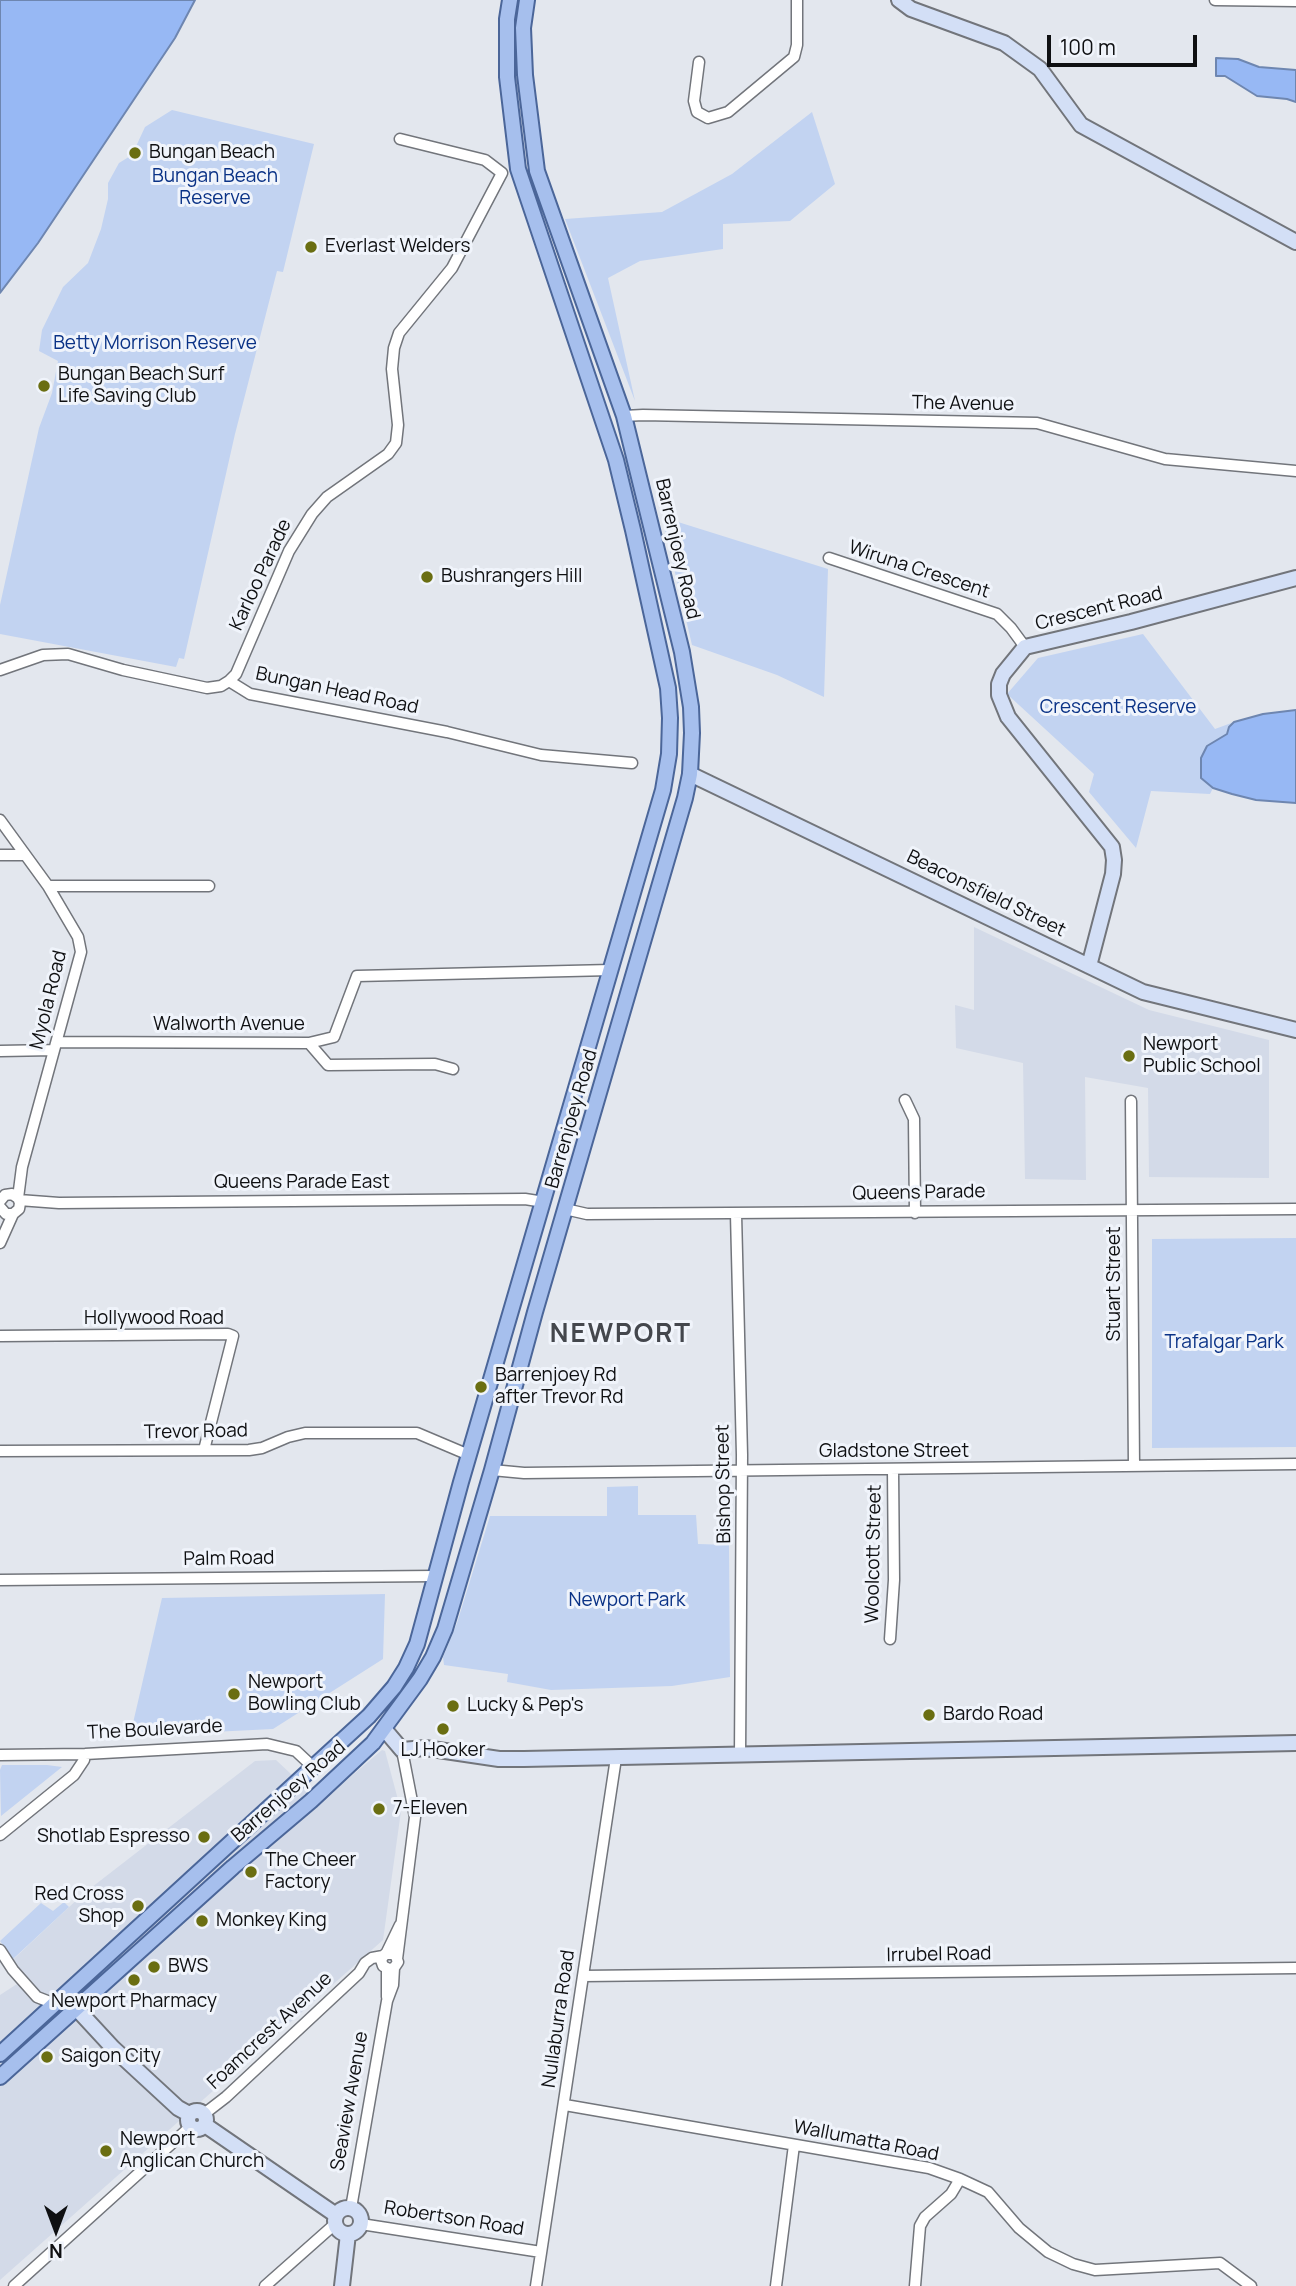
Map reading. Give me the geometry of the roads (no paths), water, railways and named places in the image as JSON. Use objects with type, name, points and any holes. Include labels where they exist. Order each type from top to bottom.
[{"type":"main road","name":"Barrenjoey Road","points":[[0,2054],[369,1716],[394,1686],[417,1644],[668,767],[668,688],[616,460],[518,169],[506,77],[510,0]]},
{"type":"main road","name":"Barrenjoey Road","points":[[0,2077],[233,1867],[343,1772],[385,1730],[433,1657],[445,1629],[492,1470],[565,1209],[659,891],[690,774],[691,706],[682,652],[624,416],[549,209],[534,153],[523,49],[527,0]]},
{"type":"main road","points":[[518,169],[534,153]]},
{"type":"main road","name":"Beaconsfield Street","points":[[668,767],[690,774]]},
{"type":"main road","name":"Queens Parade","points":[[544,1202],[565,1209]]},
{"type":"main road","points":[[469,1455],[492,1470]]},
{"type":"main road","name":"Palm Road","points":[[435,1576],[458,1581]]},
{"type":"main road","points":[[369,1716],[385,1730]]},
{"type":"main road","points":[[313,1767],[324,1771],[343,1772]]},
{"type":"main road","points":[[311,1801],[315,1777],[313,1767]]},
{"type":"street","points":[[699,62],[694,101],[697,112],[708,118],[728,112],[794,57],[797,45],[797,0]]},
{"type":"street","points":[[1215,0],[1296,1]]},
{"type":"street","points":[[910,3],[1004,43],[1040,69],[1081,125],[1296,242]]},
{"type":"street","points":[[400,139],[485,160],[502,173],[518,169]]},
{"type":"street","name":"Karloo Parade","points":[[229,681],[236,674],[289,551],[312,514],[327,497],[388,454],[396,443],[398,425],[392,369],[394,348],[399,334],[452,268],[502,173]]},
{"type":"street","name":"The Avenue","points":[[624,416],[1037,424],[1165,459],[1296,471]]},
{"type":"street","name":"Wiruna Crescent","points":[[828,558],[997,614],[1025,647]]},
{"type":"street","name":"Crescent Road","points":[[1089,966],[1113,874],[1112,848],[1008,717],[1000,700],[999,684],[1003,674],[1025,647],[1296,578]]},
{"type":"street","name":"Bungan Head Road","points":[[2,672],[43,655],[68,654],[123,670],[208,688],[221,686],[229,681],[250,694],[447,732],[541,755],[632,763]]},
{"type":"street","name":"Beaconsfield Street","points":[[690,774],[1143,992],[1296,1030]]},
{"type":"street","name":"Myola Road","points":[[0,820],[48,886],[78,937],[81,952],[22,1167],[7,1204],[0,1233]]},
{"type":"street","points":[[0,855],[24,855]]},
{"type":"street","points":[[48,886],[209,886]]},
{"type":"street","name":"Walworth Avenue","points":[[0,1051],[56,1046],[309,1044],[334,1037],[358,976],[611,970]]},
{"type":"street","points":[[309,1044],[328,1065],[435,1064],[453,1069]]},
{"type":"street","points":[[905,1100],[914,1119],[915,1213]]},
{"type":"street","name":"Stuart Street","points":[[1131,1101],[1134,1466]]},
{"type":"street","name":"Queens Parade East","points":[[7,1204],[512,1199],[544,1202]]},
{"type":"street","name":"Myola Road","points":[[0,1243],[7,1204]]},
{"type":"street","name":"Queens Parade","points":[[565,1209],[587,1214],[1296,1209]]},
{"type":"street","name":"Bishop Street","points":[[736,1213],[743,1547],[740,1755]]},
{"type":"street","name":"Hollywood Road","points":[[0,1336],[233,1336],[204,1450]]},
{"type":"street","name":"Trevor Road","points":[[0,1451],[262,1448],[305,1433],[417,1433],[469,1455]]},
{"type":"street","name":"Gladstone Street","points":[[492,1470],[524,1473],[1296,1464]]},
{"type":"street","name":"Woolcott Street","points":[[890,1639],[894,1580],[893,1470]]},
{"type":"street","name":"Palm Road","points":[[0,1580],[435,1576]]},
{"type":"street","points":[[385,1730],[402,1750],[425,1748],[499,1759],[1296,1743]]},
{"type":"street","name":"The Boulevarde","points":[[0,1755],[85,1754],[267,1744],[296,1751],[313,1767]]},
{"type":"street","name":"Seaview Avenue","points":[[351,2208],[387,2001],[388,1962],[401,1924],[415,1817],[402,1750]]},
{"type":"street","points":[[0,1835],[74,1775],[85,1754]]},
{"type":"street","name":"Nullaburra Road","points":[[536,2286],[616,1758]]},
{"type":"street","points":[[1,1951],[13,1970],[37,1997],[55,2004]]},
{"type":"street","name":"Foamcrest Avenue","points":[[14,2286],[197,2120],[226,2097],[372,1958],[388,1962]]},
{"type":"street","name":"Irrubel Road","points":[[583,1976],[1296,1968]]},
{"type":"street","points":[[76,2008],[178,2108],[336,2220],[338,2230],[348,2234],[356,2231],[360,2224],[359,2214],[351,2208],[343,2209],[336,2220],[265,2286]]},
{"type":"street","name":"Wallumatta Road","points":[[565,2105],[929,2168],[988,2192],[1019,2228],[1048,2252],[1073,2264],[1095,2270],[1220,2263],[1251,2286]]},
{"type":"street","points":[[776,2286],[794,2145]]},
{"type":"street","points":[[915,2286],[920,2227],[925,2217],[951,2194],[960,2179]]},
{"type":"street","name":"Robertson Road","points":[[360,2224],[541,2252]]},
{"type":"street","points":[[342,2286],[348,2234]]},
{"type":"water","points":[[0,0],[195,0],[175,38],[38,243],[0,293]]},
{"type":"water","points":[[1216,58],[1238,59],[1259,67],[1296,70],[1296,102],[1257,96],[1225,76],[1216,76]]},
{"type":"water","points":[[1296,710],[1296,803],[1256,800],[1232,794],[1213,788],[1201,778],[1201,758],[1207,746],[1227,734],[1234,722],[1263,714]]},
{"type":"place","name":"Bungan Beach","points":[[135,153]]},
{"type":"place","name":"Everlast Welders","points":[[311,247]]},
{"type":"place","name":"Bungan Beach Surf Life Saving Club","points":[[44,386]]},
{"type":"place","name":"Bushrangers Hill","points":[[427,577]]},
{"type":"place","name":"Newport Public School","points":[[1129,1056]]},
{"type":"place","name":"Barrenjoey Rd after Trevor Rd","points":[[481,1387]]},
{"type":"place","name":"Newport Bowling Club","points":[[234,1694]]},
{"type":"place","name":"Lucky & Pep's","points":[[453,1706]]},
{"type":"place","name":"Bardo Road","points":[[929,1715]]},
{"type":"place","name":"LJ Hooker","points":[[443,1729]]},
{"type":"place","name":"7-Eleven","points":[[379,1809]]},
{"type":"place","name":"Shotlab Espresso","points":[[204,1837]]},
{"type":"place","name":"The Cheer Factory","points":[[251,1872]]},
{"type":"place","name":"Red Cross Shop","points":[[138,1906]]},
{"type":"place","name":"Monkey King","points":[[202,1921]]},
{"type":"place","name":"BWS","points":[[154,1967]]},
{"type":"place","name":"Newport Pharmacy","points":[[134,1980]]},
{"type":"place","name":"Saigon City","points":[[47,2057]]},
{"type":"place","name":"Newport Anglican Church","points":[[106,2151]]},
{"type":"district","name":"NEWPORT","points":[[621,1335]]},
{"type":"park label","name":"Bungan Beach Reserve","points":[[215,188]]},
{"type":"park label","name":"Betty Morrison Reserve","points":[[155,344]]},
{"type":"park label","name":"Crescent Reserve","points":[[1118,708]]},
{"type":"park label","name":"Trafalgar Park","points":[[1224,1343]]},
{"type":"park label","name":"Newport Park","points":[[627,1601]]}]
